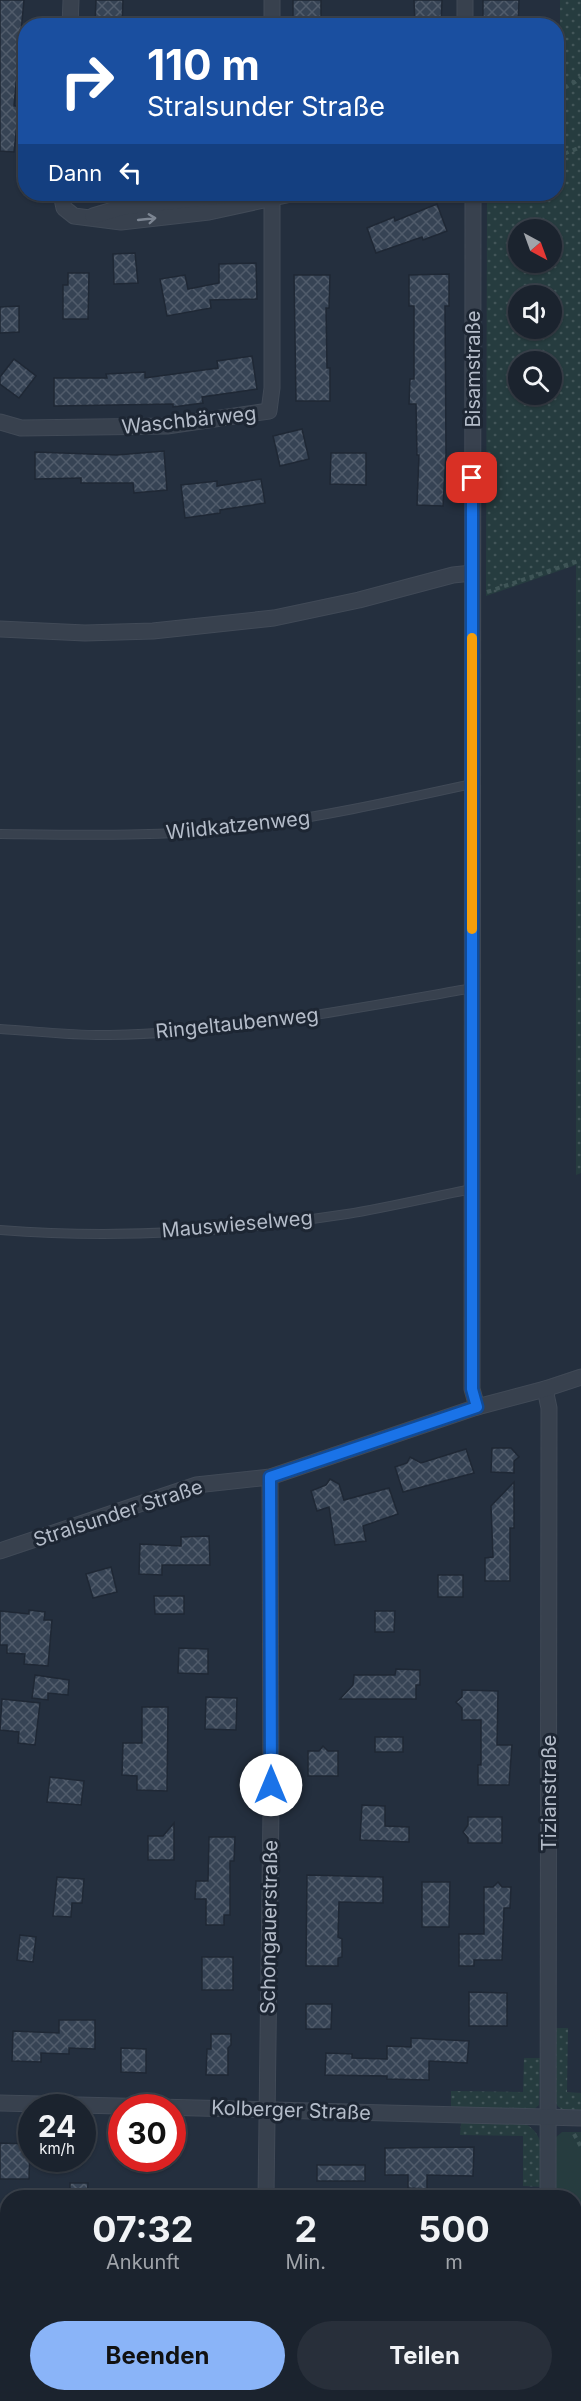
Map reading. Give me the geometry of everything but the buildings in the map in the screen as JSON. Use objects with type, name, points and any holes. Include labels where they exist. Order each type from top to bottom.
[{"type":"street","points":[[70,18],[71,0]]},
{"type":"street","points":[[272,0],[272,18]]},
{"type":"street","points":[[465,0],[465,18]]},
{"type":"street","points":[[62,201],[64,208],[74,216],[121,222],[209,212],[252,201]]},
{"type":"street","points":[[89,217],[123,207],[176,201]]},
{"type":"street","name":"Waschbärweg","points":[[0,422],[21,428],[167,426],[269,411],[272,388],[272,201]]},
{"type":"street","name":"Bisamstraße","points":[[473,201],[472,1389],[477,1407]]},
{"type":"street","points":[[0,629],[85,633],[153,631],[274,618],[359,600],[453,575],[472,573]]},
{"type":"street","name":"Stralsunder Straße","points":[[0,1551],[196,1485],[270,1477],[477,1407],[581,1377]]},
{"type":"street","name":"Tizianstraße","points":[[545,1389],[549,1408],[548,2190]]},
{"type":"street","name":"Schongauerstraße","points":[[266,2190],[271,1784],[270,1477]]},
{"type":"street","name":"Kolberger Straße","points":[[0,2103],[581,2118]]},
{"type":"lane","name":"Wildkatzenweg","points":[[0,834],[145,835],[237,828],[339,813],[472,784]]},
{"type":"lane","name":"Ringeltaubenweg","points":[[0,1029],[108,1035],[207,1030],[299,1019],[473,988]]},
{"type":"lane","name":"Mauswieselweg","points":[[0,1230],[53,1234],[259,1226],[348,1214],[472,1189]]},
{"type":"path","points":[[564,88],[581,76]]},
{"type":"path","points":[[564,154],[581,147]]},
{"type":"path","points":[[472,597],[581,560]]},
{"type":"green space","points":[[560,0],[581,0],[581,1173],[576,1175],[576,565],[486,596],[487,201],[564,201],[564,18],[560,18]]},
{"type":"green space","points":[[553,2028],[568,2028],[567,2092],[581,2093],[581,2112],[563,2110],[555,2102]]},
{"type":"green space","points":[[524,2058],[540,2058],[539,2105],[533,2110],[451,2111],[451,2091],[523,2092]]},
{"type":"green space","points":[[461,2122],[522,2122],[531,2127],[537,2134],[542,2150],[542,2187],[523,2186],[523,2136],[460,2135]]},
{"type":"green space","points":[[562,2132],[581,2132],[581,2190],[554,2190],[554,2139]]},
{"type":"slow traffic","points":[[472,638],[472,929]]},
{"type":"route","points":[[271,1785],[272,1490],[270,1477],[477,1407],[472,1389],[472,478]]}]
